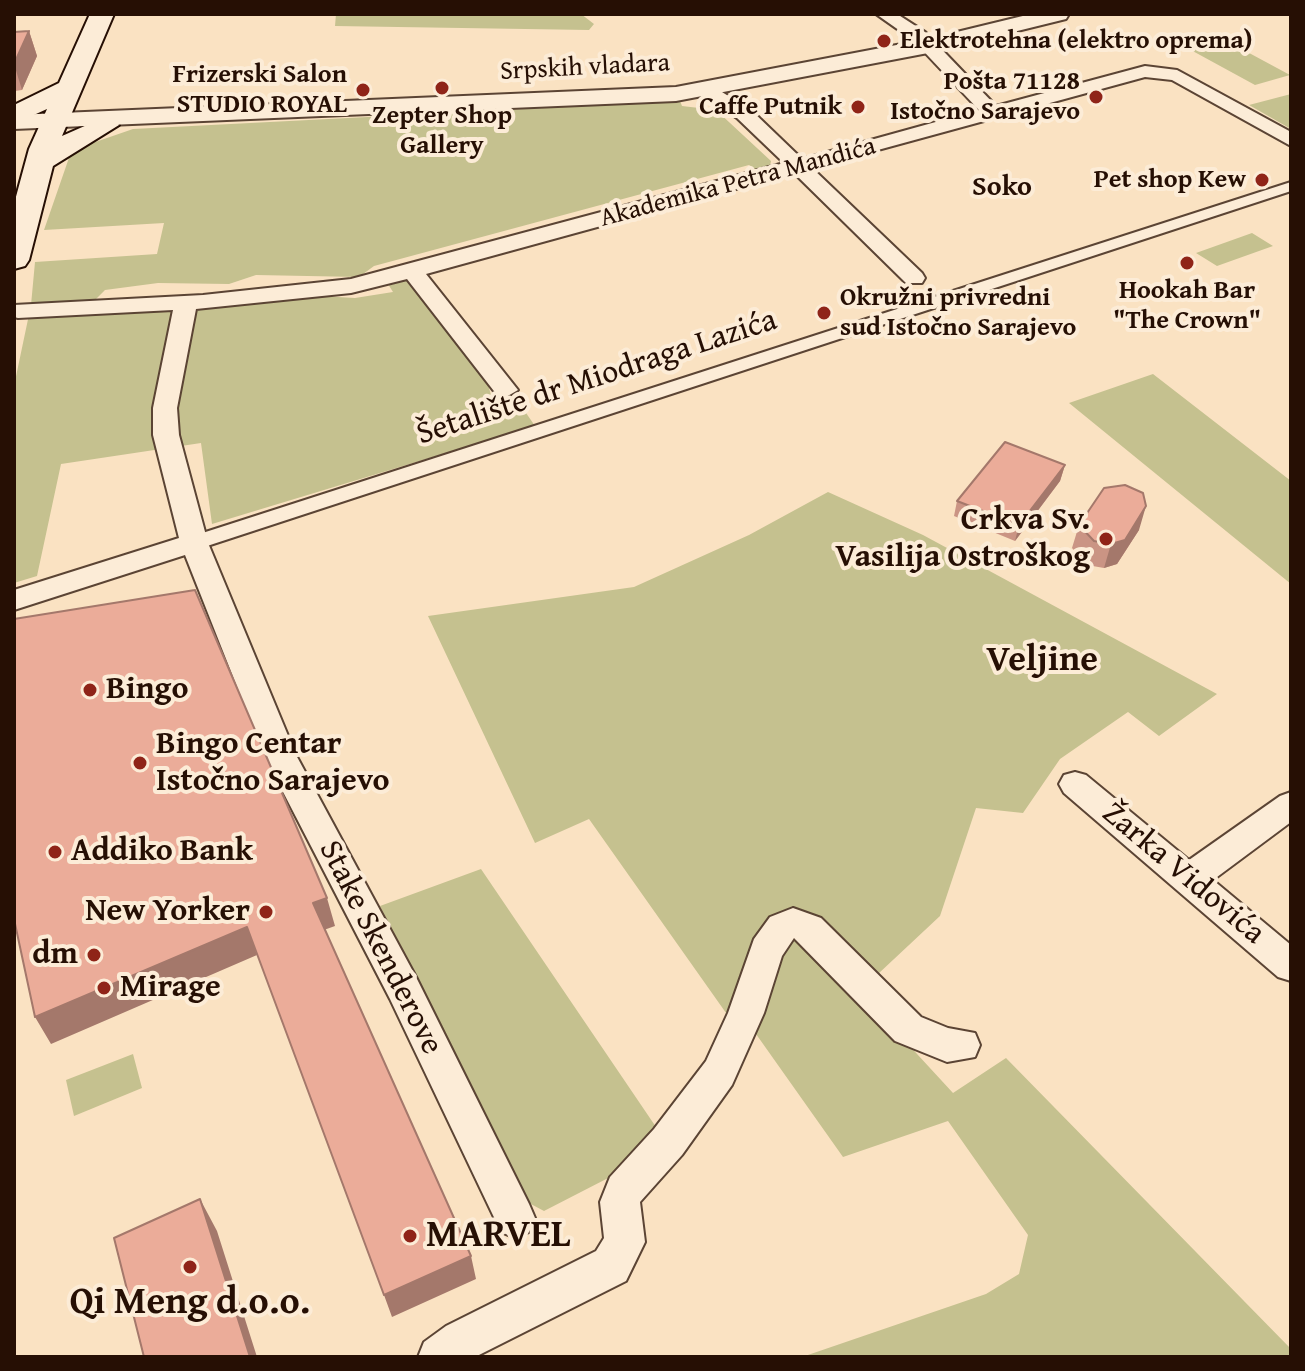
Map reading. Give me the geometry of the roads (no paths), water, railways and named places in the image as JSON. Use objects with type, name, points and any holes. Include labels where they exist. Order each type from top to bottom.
[{"type":"main road","points":[[14,260],[38,165],[52,124],[102,14]]},
{"type":"main road","points":[[14,119],[66,89]]},
{"type":"main road","points":[[38,165],[48,154],[105,125]]},
{"type":"street","points":[[885,14],[928,46],[992,113]]},
{"type":"street","name":"Srpskih vladara","points":[[52,124],[142,116],[612,97],[709,90],[928,46],[1058,14]]},
{"type":"street","name":"Akademika Petra Mandića","points":[[18,311],[186,302],[351,286],[1139,73],[1160,71],[1177,75],[1291,140]]},
{"type":"street","points":[[709,90],[744,114],[796,168],[914,278]]},
{"type":"street","name":"Srpskih vladara","points":[[52,124],[105,125],[142,116]]},
{"type":"street","points":[[14,119],[52,124]]},
{"type":"street","points":[[14,129],[52,124]]},
{"type":"street","name":"Šetalište dr Miodraga Lazića","points":[[14,600],[1291,186]]},
{"type":"street","points":[[412,271],[506,390]]},
{"type":"street","name":"Stake Skenderove","points":[[186,302],[165,408],[166,435],[194,543],[280,755],[403,988],[515,1218]]},
{"type":"street","name":"Žarka Vidovića","points":[[1075,784],[1291,966]]},
{"type":"street","points":[[1190,878],[1291,805]]},
{"type":"street","points":[[439,1357],[461,1341],[611,1266],[625,1242],[620,1202],[624,1191],[668,1142],[719,1073],[746,1013],[766,950],[782,927],[801,924],[818,935],[908,1029],[947,1045],[962,1045]]},
{"type":"place","name":"Elektrotehna (elektro oprema)","points":[[884,41]]},
{"type":"place","name":"Zepter Shop Gallery","points":[[442,88]]},
{"type":"place","name":"Frizerski Salon STUDIO ROYAL","points":[[363,90]]},
{"type":"place","name":"Pošta 71128 Istočno Sarajevo","points":[[1096,97]]},
{"type":"place","name":"Caffe Putnik","points":[[858,107]]},
{"type":"place","name":"Pet shop Kew","points":[[1262,180]]},
{"type":"place","name":"Hookah Bar \"The Crown\"","points":[[1187,263]]},
{"type":"place","name":"Okružni privredni sud Istočno Sarajevo","points":[[824,313]]},
{"type":"place","name":"Crkva Sv. Vasilija Ostroškog","points":[[1106,539]]},
{"type":"place","name":"Bingo","points":[[90,690]]},
{"type":"place","name":"Bingo Centar Istočno Sarajevo","points":[[140,763]]},
{"type":"place","name":"Addiko Bank","points":[[55,852]]},
{"type":"place","name":"New Yorker","points":[[266,912]]},
{"type":"place","name":"dm","points":[[94,955]]},
{"type":"place","name":"Mirage","points":[[104,988]]},
{"type":"place","name":"MARVEL","points":[[410,1236]]},
{"type":"place","name":"Qi Meng d.o.o.","points":[[190,1267]]},
{"type":"district","name":"Soko","points":[[1002,188]]},
{"type":"district","name":"Veljine","points":[[1042,661]]}]
